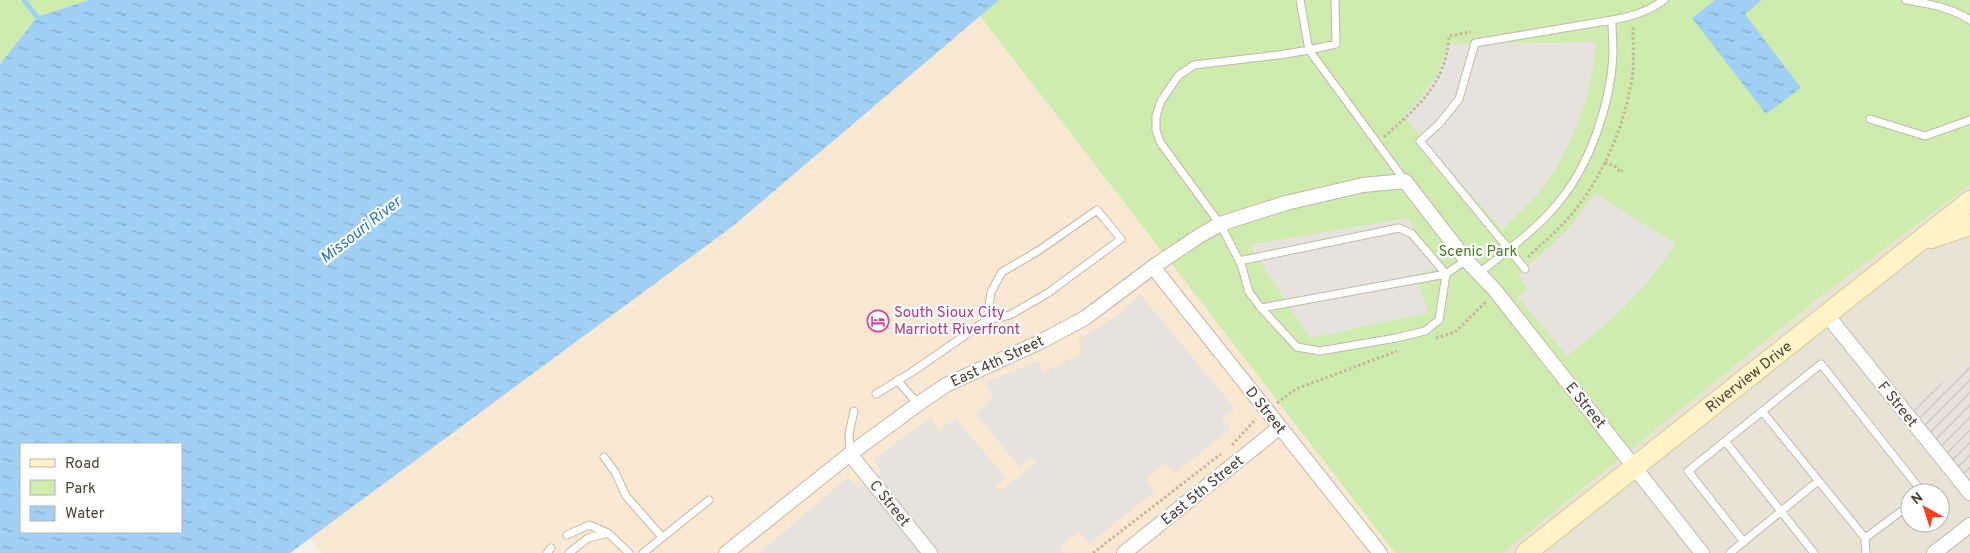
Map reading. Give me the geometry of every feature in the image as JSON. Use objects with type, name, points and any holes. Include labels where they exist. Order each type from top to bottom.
[{"type":"main road","name":"Riverview Drive","points":[[1526,553],[1970,201]]},
{"type":"main road","points":[[1919,242],[1970,225]]},
{"type":"street","name":"East 4th Street","points":[[726,553],[850,454],[946,385],[1040,342],[1085,318],[1153,267],[1220,224],[1296,201],[1363,185],[1405,181]]},
{"type":"street","name":"E Street","points":[[1405,181],[1466,260],[1494,289],[1702,553]]},
{"type":"street","name":"D Street","points":[[1153,267],[1380,553]]},
{"type":"street","name":"F Street","points":[[1827,315],[1970,493]]},
{"type":"street","name":"East 5th Street","points":[[1124,553],[1280,427]]},
{"type":"street","name":"C Street","points":[[850,454],[930,553]]},
{"type":"street","points":[[1934,553],[1970,525]]},
{"type":"lane","points":[[1300,0],[1309,50],[1405,181]]},
{"type":"lane","points":[[1335,0],[1336,44],[1279,55],[1194,65],[1178,76],[1161,101],[1156,116],[1156,130],[1160,142],[1220,224],[1239,261],[1249,292],[1297,347],[1320,351],[1425,331],[1438,320],[1446,274]]},
{"type":"lane","points":[[1523,266],[1420,142],[1440,124],[1458,99],[1475,43],[1634,17],[1664,0]]},
{"type":"lane","points":[[1906,0],[1936,5],[1970,20]]},
{"type":"lane","points":[[1478,274],[1532,230],[1559,202],[1583,167],[1596,136],[1606,97],[1613,55],[1612,20]]},
{"type":"lane","points":[[1870,119],[1925,136],[1970,120]]},
{"type":"lane","points":[[876,394],[912,372],[987,320],[1010,315],[1048,293],[1121,239],[1097,210],[1038,251],[1002,272],[991,292],[987,320]]},
{"type":"lane","points":[[1239,261],[1399,228],[1412,234],[1446,274]]},
{"type":"lane","points":[[1261,308],[1446,274],[1466,260]]},
{"type":"lane","points":[[1744,542],[1688,471],[1821,364],[1915,483]]},
{"type":"lane","points":[[897,380],[918,404]]},
{"type":"lane","points":[[1762,411],[1866,538],[1866,553]]},
{"type":"lane","points":[[850,454],[849,434],[854,412]]},
{"type":"lane","points":[[1725,441],[1814,553]]},
{"type":"lane","points":[[604,457],[615,472],[626,496],[662,537]]},
{"type":"lane","points":[[1730,553],[1818,481]]},
{"type":"lane","points":[[643,553],[709,500]]},
{"type":"lane","points":[[1866,538],[1900,512]]},
{"type":"lane","points":[[567,534],[589,526],[608,533],[629,553]]},
{"type":"lane","points":[[569,553],[588,538],[608,533]]},
{"type":"path","points":[[1523,266],[1560,227],[1586,195],[1605,162],[1620,125],[1633,72],[1634,17]]},
{"type":"path","points":[[1605,162],[1616,167],[1620,172],[1622,170]]},
{"type":"path","points":[[1427,341],[1454,332],[1484,305],[1494,289]]},
{"type":"path","points":[[1093,553],[1233,444],[1250,424],[1296,389],[1400,350]]},
{"type":"shaded area","points":[[980,16],[1395,553],[322,553],[310,538],[733,226]]},
{"type":"shaded area","points":[[1597,42],[1588,95],[1572,137],[1557,167],[1537,195],[1502,230],[1404,117],[1437,76],[1449,44]]},
{"type":"shaded area","points":[[1970,185],[1970,362],[1910,407],[1970,482],[1970,553],[1503,553],[1820,297]]},
{"type":"shaded area","points":[[1595,193],[1676,244],[1648,282],[1627,304],[1604,326],[1567,356],[1518,297],[1528,289],[1518,275],[1565,232]]},
{"type":"shaded area","points":[[1408,218],[1438,268],[1415,275],[1429,313],[1310,338],[1249,245]]},
{"type":"shaded area","points":[[1140,294],[1235,409],[1221,418],[1230,429],[1174,474],[1165,463],[1145,480],[1155,491],[1089,544],[1079,531],[1060,547],[1065,553],[759,553],[848,477],[859,488],[882,472],[874,459],[931,417],[939,430],[956,419],[1006,478],[996,486],[1000,491],[1037,462],[1031,458],[1020,467],[976,414],[993,399],[985,382],[1039,361],[1043,373],[1082,353],[1078,340],[1119,314]]},
{"type":"shaded area","points":[[1970,362],[1970,482],[1910,407]]},
{"type":"green space","points":[[0,0],[89,0],[37,17],[0,64]]},
{"type":"green space","name":"Scenic Park","points":[[994,0],[1970,0],[1970,185],[1820,297],[1503,553],[1395,553],[980,16]]},
{"type":"water","name":"Missouri River","points":[[89,0],[999,0],[733,226],[290,553],[0,553],[0,64],[37,17]]},
{"type":"water","points":[[1715,0],[1762,0],[1745,14],[1801,88],[1766,114],[1692,18]]},
{"type":"waterway","points":[[24,0],[37,17]]},
{"type":"place","name":"South Sioux City Marriott Riverfront","points":[[878,321]]}]
